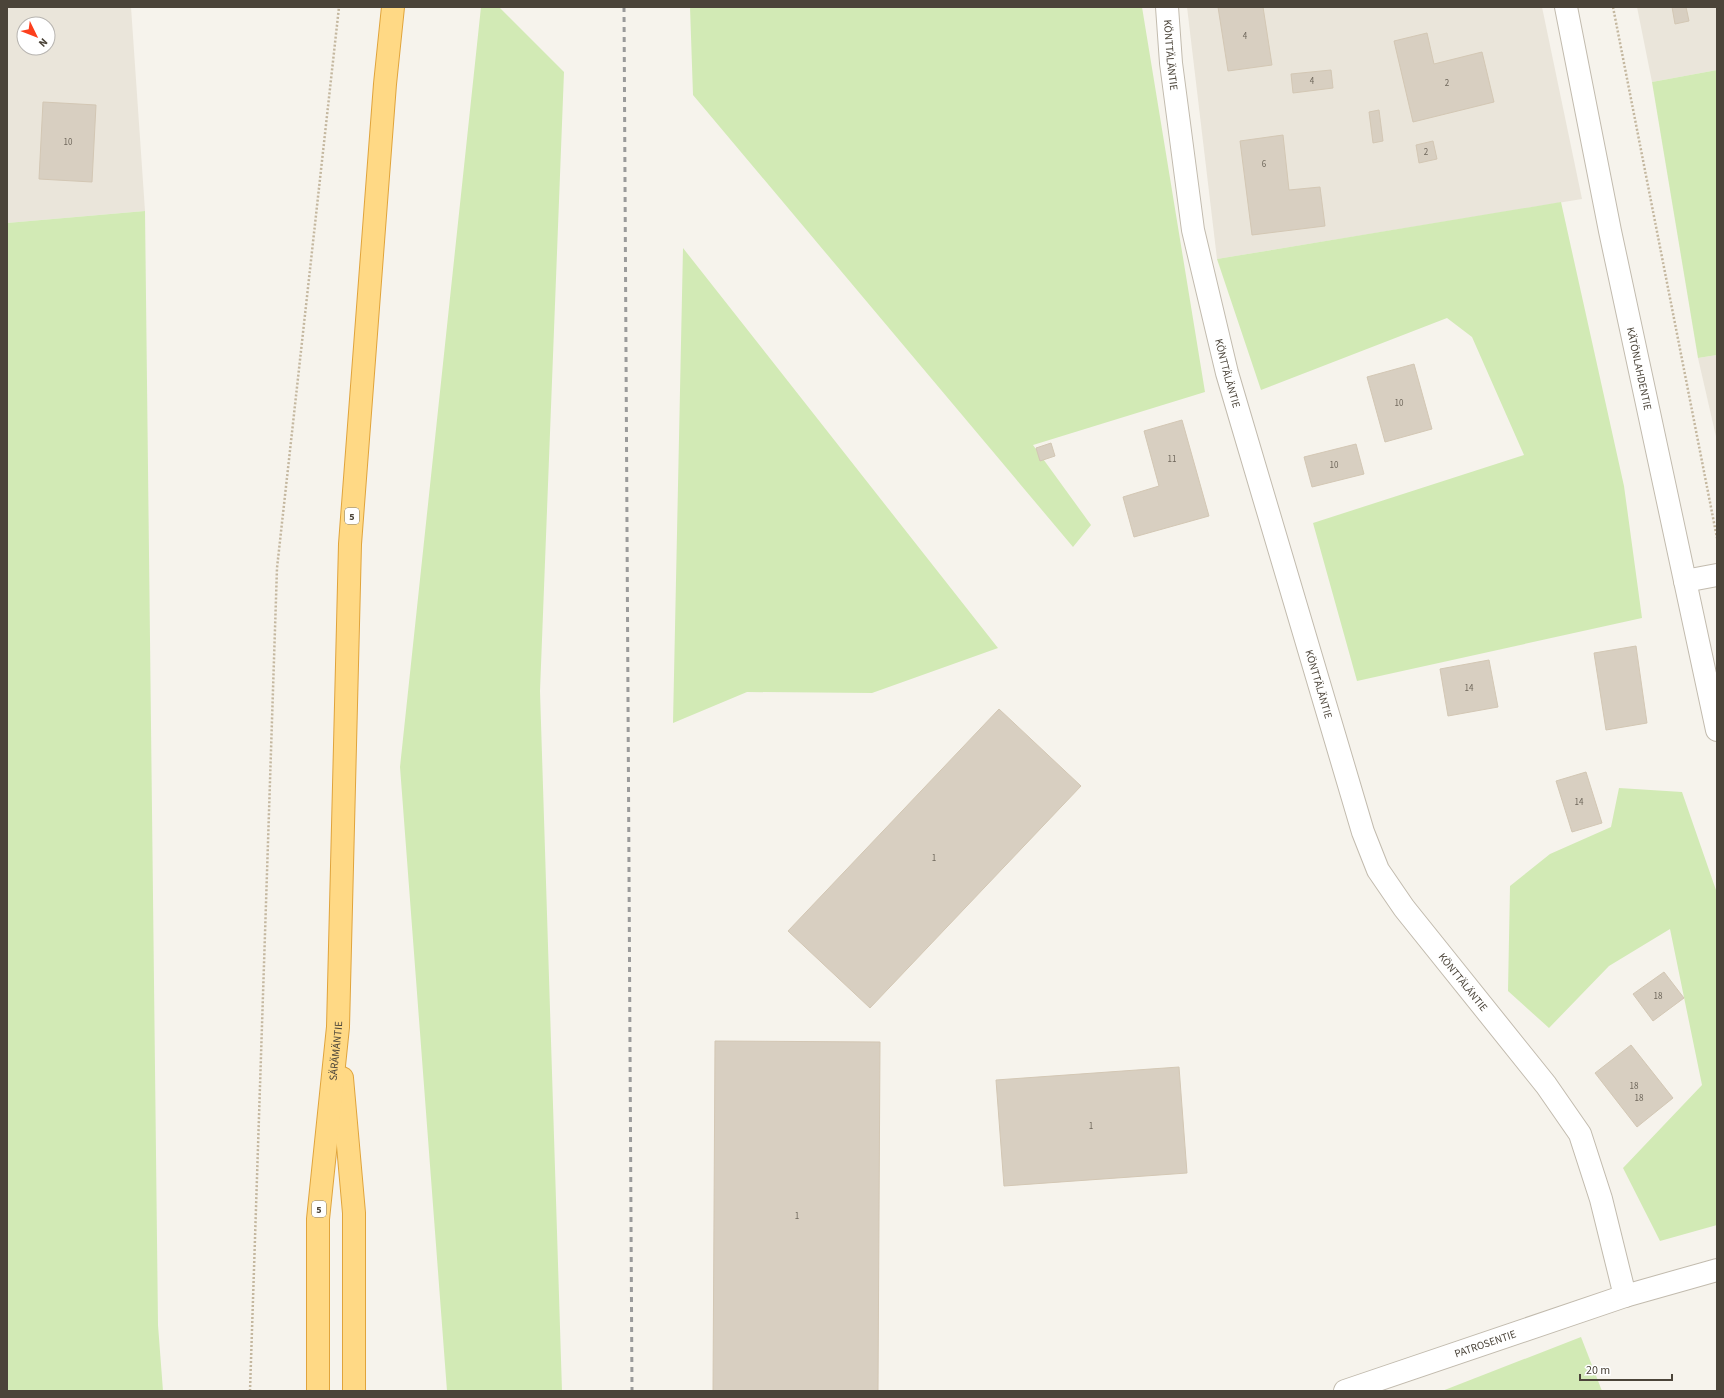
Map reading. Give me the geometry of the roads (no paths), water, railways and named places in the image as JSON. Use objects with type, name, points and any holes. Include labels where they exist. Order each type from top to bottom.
[{"type":"highway","name":"5","points":[[338,1027],[350,544],[385,84],[394,7]]},
{"type":"highway","name":"SÄRÄMÄNTIE","points":[[318,1391],[318,1219],[338,1027]]},
{"type":"highway","name":"SÄRÄMÄNTIE","points":[[338,1027],[354,1213],[354,1391]]},
{"type":"street","name":"KÖNTTÄLÄNTIE","points":[[1167,7],[1172,63],[1193,230],[1227,373],[1363,832],[1378,870],[1404,908],[1546,1085],[1580,1134],[1601,1198],[1625,1296]]},
{"type":"street","name":"KÄTÖNLAHDENTIE","points":[[1566,7],[1612,239],[1717,730]]},
{"type":"street","points":[[1685,582],[1717,575]]},
{"type":"street","name":"PATROSENTIE","points":[[1345,1391],[1625,1296],[1717,1270]]},
{"type":"railway","points":[[624,7],[632,1391]]}]
